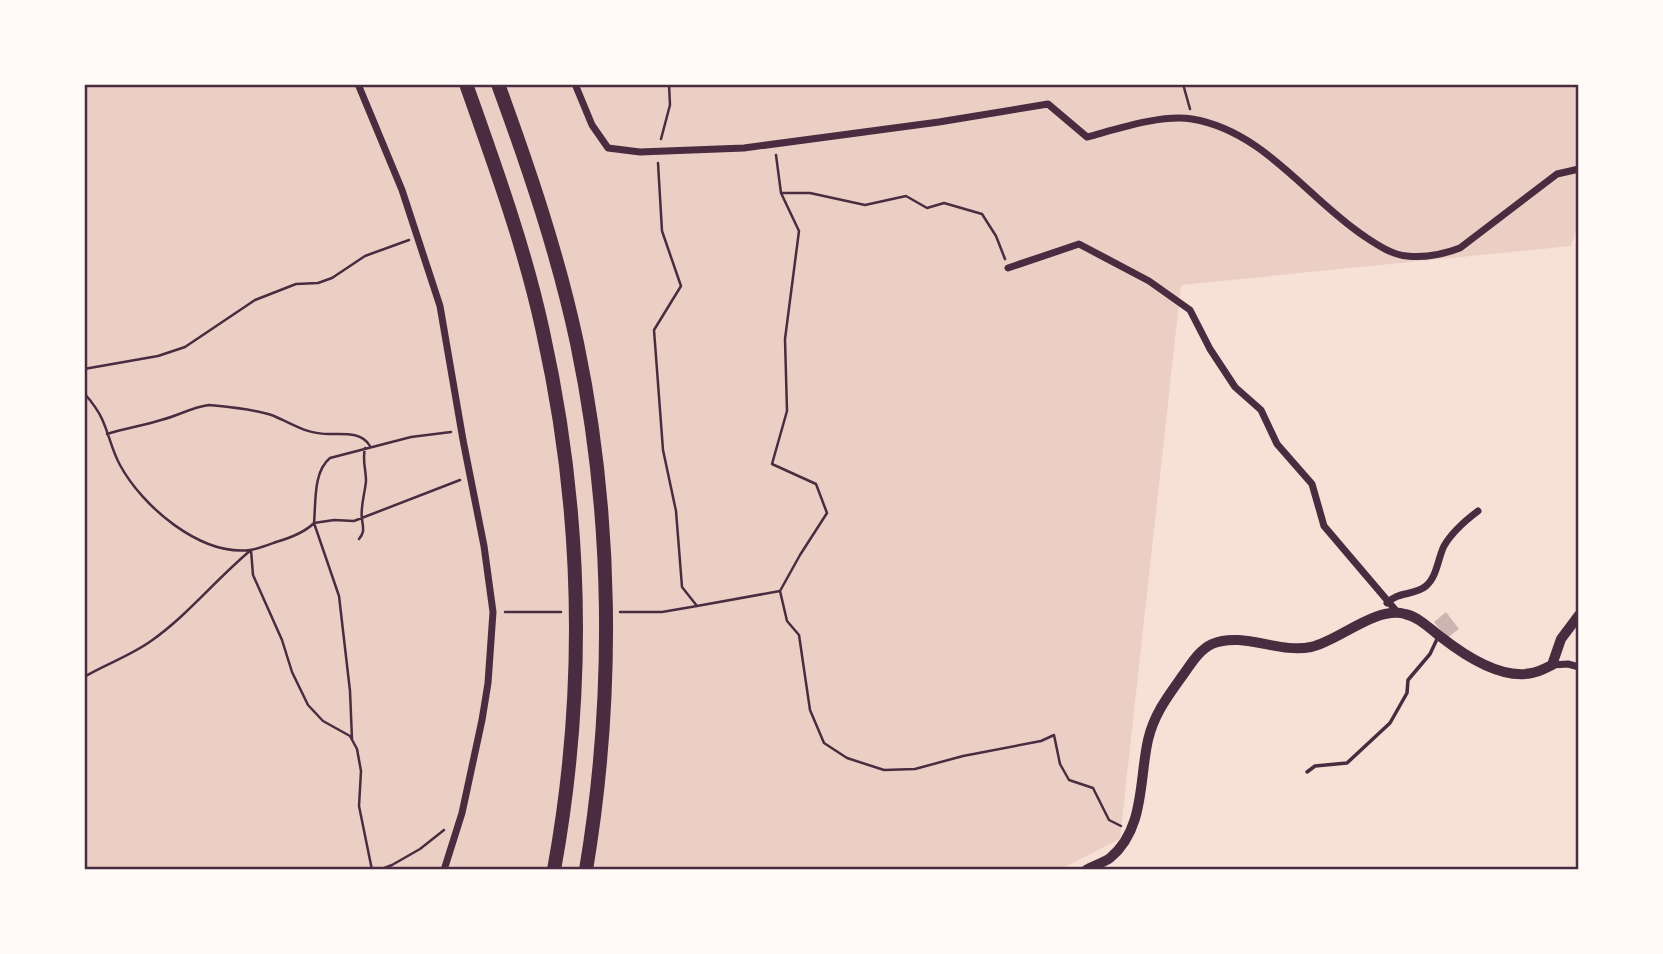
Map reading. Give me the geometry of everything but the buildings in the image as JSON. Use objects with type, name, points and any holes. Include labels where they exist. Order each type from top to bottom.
[{"type":"highway","points":[[466,84],[509,206],[543,331],[566,453],[575,549],[578,635],[565,811],[554,870]]},
{"type":"highway","points":[[498,84],[536,194],[565,291],[585,383],[598,476],[606,578],[605,691],[586,870]]},
{"type":"street","points":[[358,84],[402,190],[440,306],[484,546],[493,612],[488,683],[458,826],[443,870]]},
{"type":"street","points":[[575,84],[592,124],[608,148],[640,152],[775,145],[1048,104],[1087,137],[1125,127],[1193,119],[1225,129],[1259,147],[1356,230],[1380,246],[1405,256],[1445,254],[1460,248],[1556,174],[1579,169]]},
{"type":"street","points":[[1008,268],[1079,244],[1149,281],[1190,310],[1210,349],[1235,387],[1261,410],[1277,444],[1311,484],[1324,526],[1398,613]]},
{"type":"street","points":[[1387,603],[1393,596],[1426,586],[1445,545],[1478,511]]},
{"type":"street","points":[[1086,870],[1109,859],[1130,829],[1138,810],[1148,739],[1159,707],[1197,656],[1209,645],[1223,641],[1300,649],[1315,647],[1360,624],[1398,613],[1421,621],[1456,649],[1480,663],[1508,673],[1531,673],[1568,664],[1579,667]]},
{"type":"street","points":[[1552,666],[1561,639],[1579,615]]},
{"type":"lane","points":[[1307,772],[1315,766],[1346,763],[1390,723],[1407,693],[1408,680],[1430,654],[1439,636]]},
{"type":"path","points":[[669,84],[670,105],[658,152],[662,231],[681,286],[654,330],[663,450],[676,511],[682,587],[697,606]]},
{"type":"path","points":[[1183,84],[1193,119]]},
{"type":"path","points":[[775,145],[781,193],[799,232],[785,339],[787,411],[772,464],[816,484],[827,513],[780,591],[787,621],[799,635],[810,710],[824,743],[847,758],[884,770],[915,769],[963,756],[1041,741],[1054,735],[1060,764],[1069,780],[1093,788],[1108,820],[1130,829]]},
{"type":"path","points":[[781,193],[810,193],[864,205],[906,196],[927,208],[944,203],[982,214],[996,236],[1008,268]]},
{"type":"path","points":[[84,369],[158,356],[185,347],[256,300],[296,285],[318,283],[332,278],[365,256],[419,237]]},
{"type":"path","points":[[84,393],[102,419],[120,466],[155,510],[172,525],[211,544],[229,549],[251,550],[294,536],[314,523],[362,518],[470,477]]},
{"type":"path","points":[[107,434],[209,405],[273,415],[310,432],[358,436],[367,441],[368,446],[363,460],[366,478],[362,518],[365,526],[359,539]]},
{"type":"path","points":[[373,870],[359,806],[360,760],[352,739],[350,691],[339,596],[314,523],[318,481],[325,462],[330,458],[368,446],[436,432],[461,431]]},
{"type":"path","points":[[84,677],[150,642],[192,608],[230,567],[251,550]]},
{"type":"path","points":[[251,550],[253,575],[308,705],[323,721],[352,739]]},
{"type":"path","points":[[662,612],[780,591]]},
{"type":"path","points":[[379,870],[420,849],[443,831],[458,826]]},
{"type":"shaded area","points":[[84,84],[1579,84],[1579,222],[1571,246],[1181,285],[1120,839],[1059,870],[84,870]]}]
